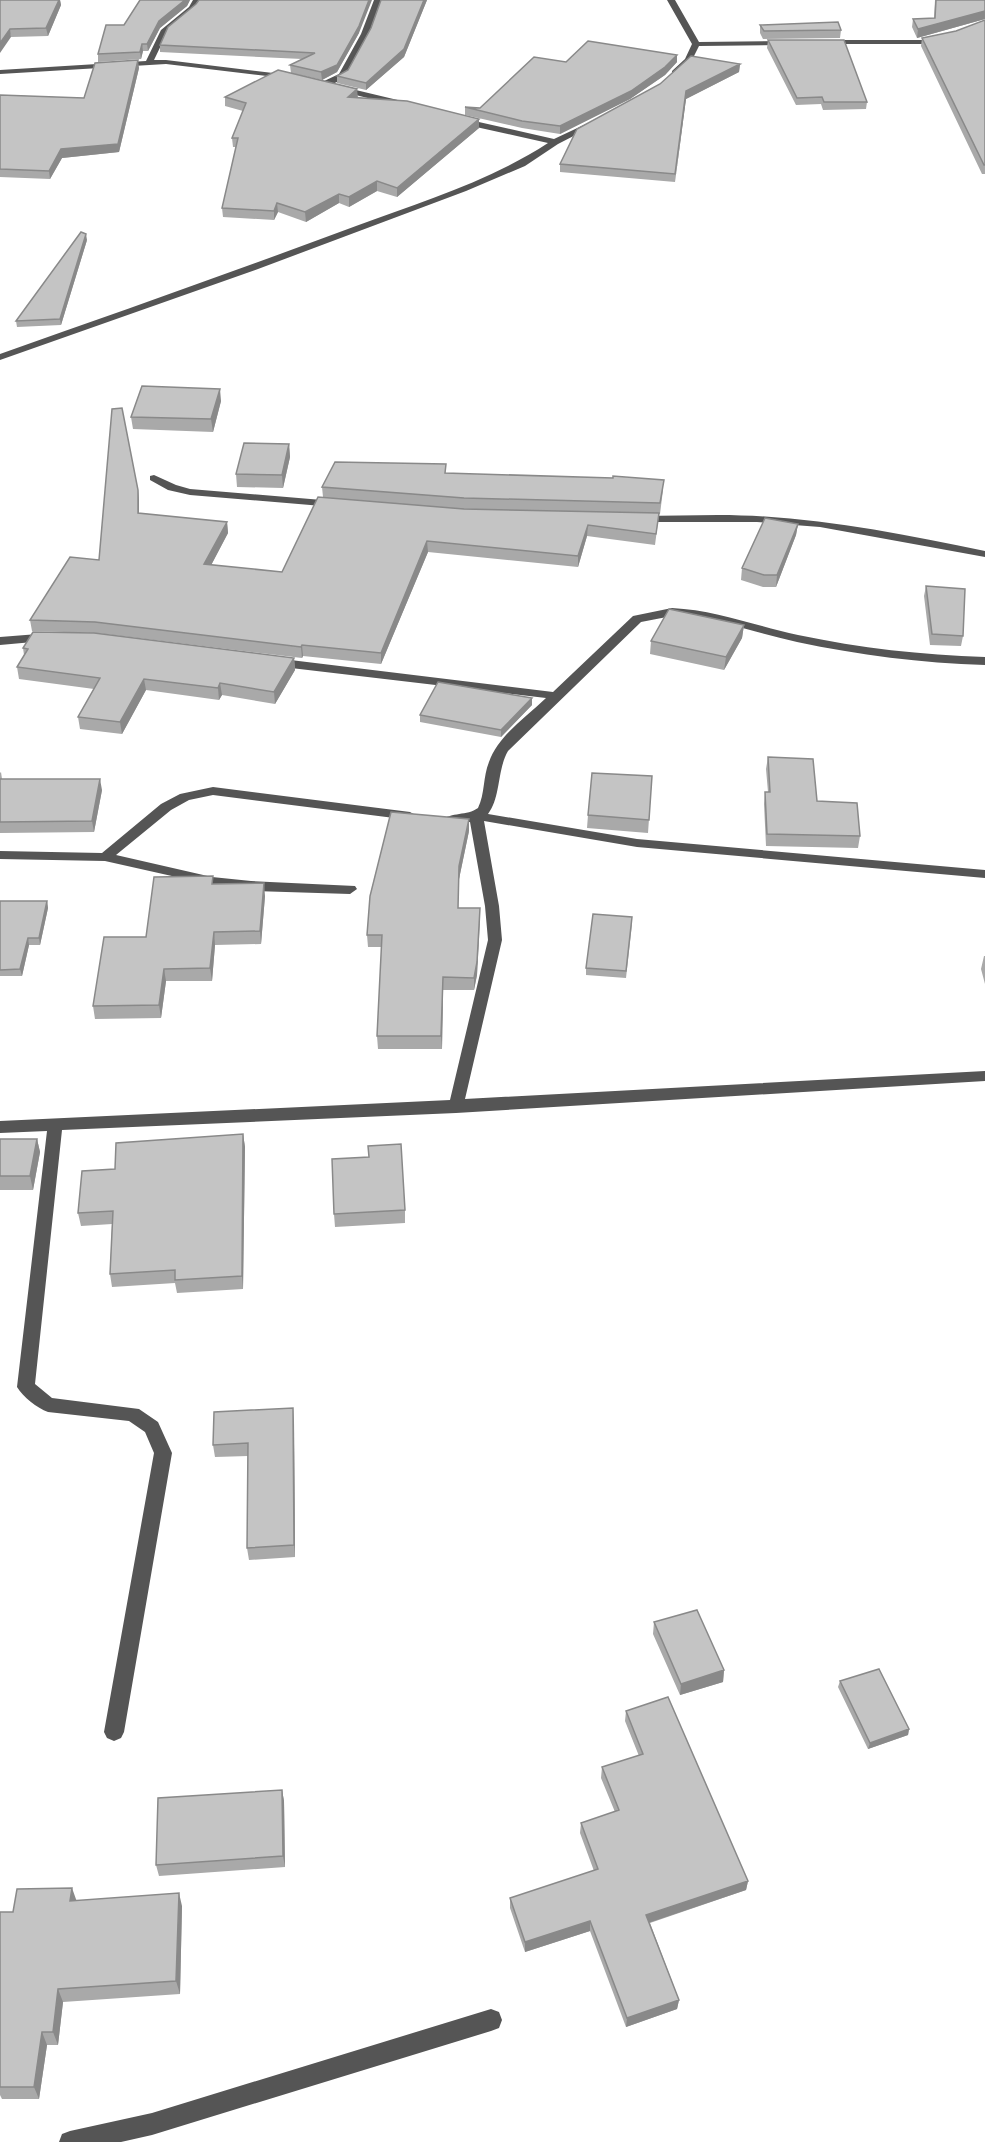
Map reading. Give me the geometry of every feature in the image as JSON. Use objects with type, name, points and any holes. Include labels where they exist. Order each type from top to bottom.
[{"type":"street","points":[[149,62],[164,32],[192,8],[197,0]]},
{"type":"street","points":[[325,84],[342,76],[365,34],[378,0]]},
{"type":"street","points":[[669,77],[682,68],[696,44],[671,0]]},
{"type":"street","points":[[815,42],[922,42],[951,35]]},
{"type":"street","points":[[696,44],[792,43]]},
{"type":"street","points":[[0,72],[149,62],[190,64],[304,80]]},
{"type":"street","points":[[314,82],[416,107]]},
{"type":"street","points":[[448,118],[555,142]]},
{"type":"street","points":[[0,357],[255,267],[463,189],[522,164],[555,142],[596,123]]},
{"type":"street","points":[[154,478],[172,488],[189,492],[344,505]]},
{"type":"street","points":[[628,519],[754,518],[796,521],[841,526],[985,554]]},
{"type":"street","points":[[476,816],[486,807],[495,762],[502,749],[515,734],[637,619],[653,612],[699,612],[777,634],[864,650],[938,660],[985,662]]},
{"type":"street","points":[[0,641],[63,637]]},
{"type":"street","points":[[259,660],[557,696]]},
{"type":"street","points":[[105,856],[166,807],[186,797],[213,791],[253,794],[451,820],[476,816],[637,843],[985,874]]},
{"type":"street","points":[[456,1107],[495,940],[492,906],[476,816]]},
{"type":"street","points":[[0,855],[105,856],[212,881],[250,886],[350,889]]},
{"type":"street","points":[[0,1127],[456,1107],[985,1076]]},
{"type":"street","points":[[55,1125],[26,1387],[48,1405],[133,1414],[152,1427],[163,1453],[114,1732]]},
{"type":"street","points":[[70,2142],[152,2124],[491,2020]]},
{"type":"building","points":[[0,0],[59,0],[46,28],[10,29],[0,43]]},
{"type":"building","points":[[140,0],[185,0],[159,21],[147,44],[142,44],[140,52],[98,54],[106,25],[124,25]]},
{"type":"building","points":[[199,0],[369,0],[359,26],[337,65],[321,72],[290,65],[315,53],[160,45],[168,27]]},
{"type":"building","points":[[381,0],[424,0],[404,49],[366,83],[337,76],[348,70],[371,28]]},
{"type":"building","points":[[936,0],[985,0],[985,11],[918,29],[913,19],[935,18]]},
{"type":"building","points":[[985,20],[984,165],[922,38],[956,31]]},
{"type":"building","points":[[838,22],[841,30],[764,31],[760,25]]},
{"type":"building","points":[[768,40],[844,40],[867,102],[824,102],[822,97],[797,98]]},
{"type":"building","points":[[588,41],[677,55],[665,67],[631,91],[560,126],[522,121],[465,107],[480,108],[534,57],[566,62]]},
{"type":"building","points":[[691,56],[740,64],[686,91],[675,174],[560,164],[577,129],[660,84]]},
{"type":"building","points":[[138,60],[118,144],[61,149],[49,171],[0,169],[0,95],[84,98],[95,63]]},
{"type":"building","points":[[278,70],[357,89],[348,97],[407,101],[479,119],[397,188],[377,181],[349,197],[339,194],[305,212],[277,203],[274,211],[222,208],[238,138],[232,138],[246,103],[225,97]]},
{"type":"building","points":[[81,232],[86,234],[60,319],[16,321]]},
{"type":"building","points":[[142,386],[220,389],[211,419],[131,417]]},
{"type":"building","points":[[122,408],[138,490],[138,513],[227,522],[204,564],[282,572],[318,497],[464,509],[659,513],[656,534],[588,525],[578,556],[427,541],[381,653],[302,645],[301,647],[95,622],[30,620],[70,557],[99,560],[112,409]]},
{"type":"building","points":[[244,443],[289,444],[282,475],[236,474]]},
{"type":"building","points":[[335,462],[446,464],[445,473],[613,478],[613,476],[664,480],[660,503],[464,498],[322,487]]},
{"type":"building","points":[[765,518],[798,524],[777,575],[764,575],[742,568]]},
{"type":"building","points":[[926,586],[965,589],[963,636],[932,634]]},
{"type":"building","points":[[669,609],[744,625],[726,657],[651,641]]},
{"type":"building","points":[[33,632],[94,633],[294,658],[274,692],[220,683],[218,688],[144,679],[120,722],[78,717],[100,678],[17,667],[28,649],[23,648]]},
{"type":"building","points":[[438,682],[532,698],[501,730],[420,715]]},
{"type":"building","points":[[768,757],[813,759],[817,801],[857,803],[860,836],[767,834],[765,792],[770,792]]},
{"type":"building","points":[[592,773],[652,776],[649,820],[588,815]]},
{"type":"building","points":[[0,779],[100,779],[92,821],[0,822]]},
{"type":"building","points":[[391,812],[469,819],[459,866],[458,908],[480,908],[477,962],[474,978],[443,977],[441,1036],[377,1036],[382,935],[367,935],[370,896]]},
{"type":"building","points":[[213,876],[212,884],[264,883],[260,931],[214,932],[210,968],[164,969],[159,1005],[93,1006],[104,937],[146,937],[154,877]]},
{"type":"building","points":[[0,901],[47,901],[39,938],[28,938],[20,969],[0,970]]},
{"type":"building","points":[[593,914],[632,917],[626,971],[586,968]]},
{"type":"building","points":[[243,1134],[242,1276],[175,1280],[175,1270],[110,1274],[113,1211],[78,1213],[82,1171],[115,1169],[116,1143]]},
{"type":"building","points":[[0,1139],[37,1139],[30,1176],[0,1176]]},
{"type":"building","points":[[401,1144],[405,1210],[334,1214],[332,1159],[369,1157],[368,1146]]},
{"type":"building","points":[[293,1408],[294,1545],[247,1548],[248,1443],[213,1445],[214,1412]]},
{"type":"building","points":[[697,1610],[724,1670],[681,1684],[654,1622]]},
{"type":"building","points":[[879,1669],[909,1729],[870,1743],[840,1681]]},
{"type":"building","points":[[668,1697],[748,1881],[646,1915],[679,2000],[627,2018],[590,1921],[525,1942],[510,1898],[598,1869],[581,1823],[619,1810],[602,1767],[643,1754],[626,1711]]},
{"type":"building","points":[[282,1790],[283,1856],[156,1865],[158,1798]]},
{"type":"building","points":[[72,1888],[70,1901],[179,1893],[176,1981],[58,1989],[53,2032],[42,2032],[34,2087],[0,2087],[0,1912],[13,1912],[17,1889]]}]
